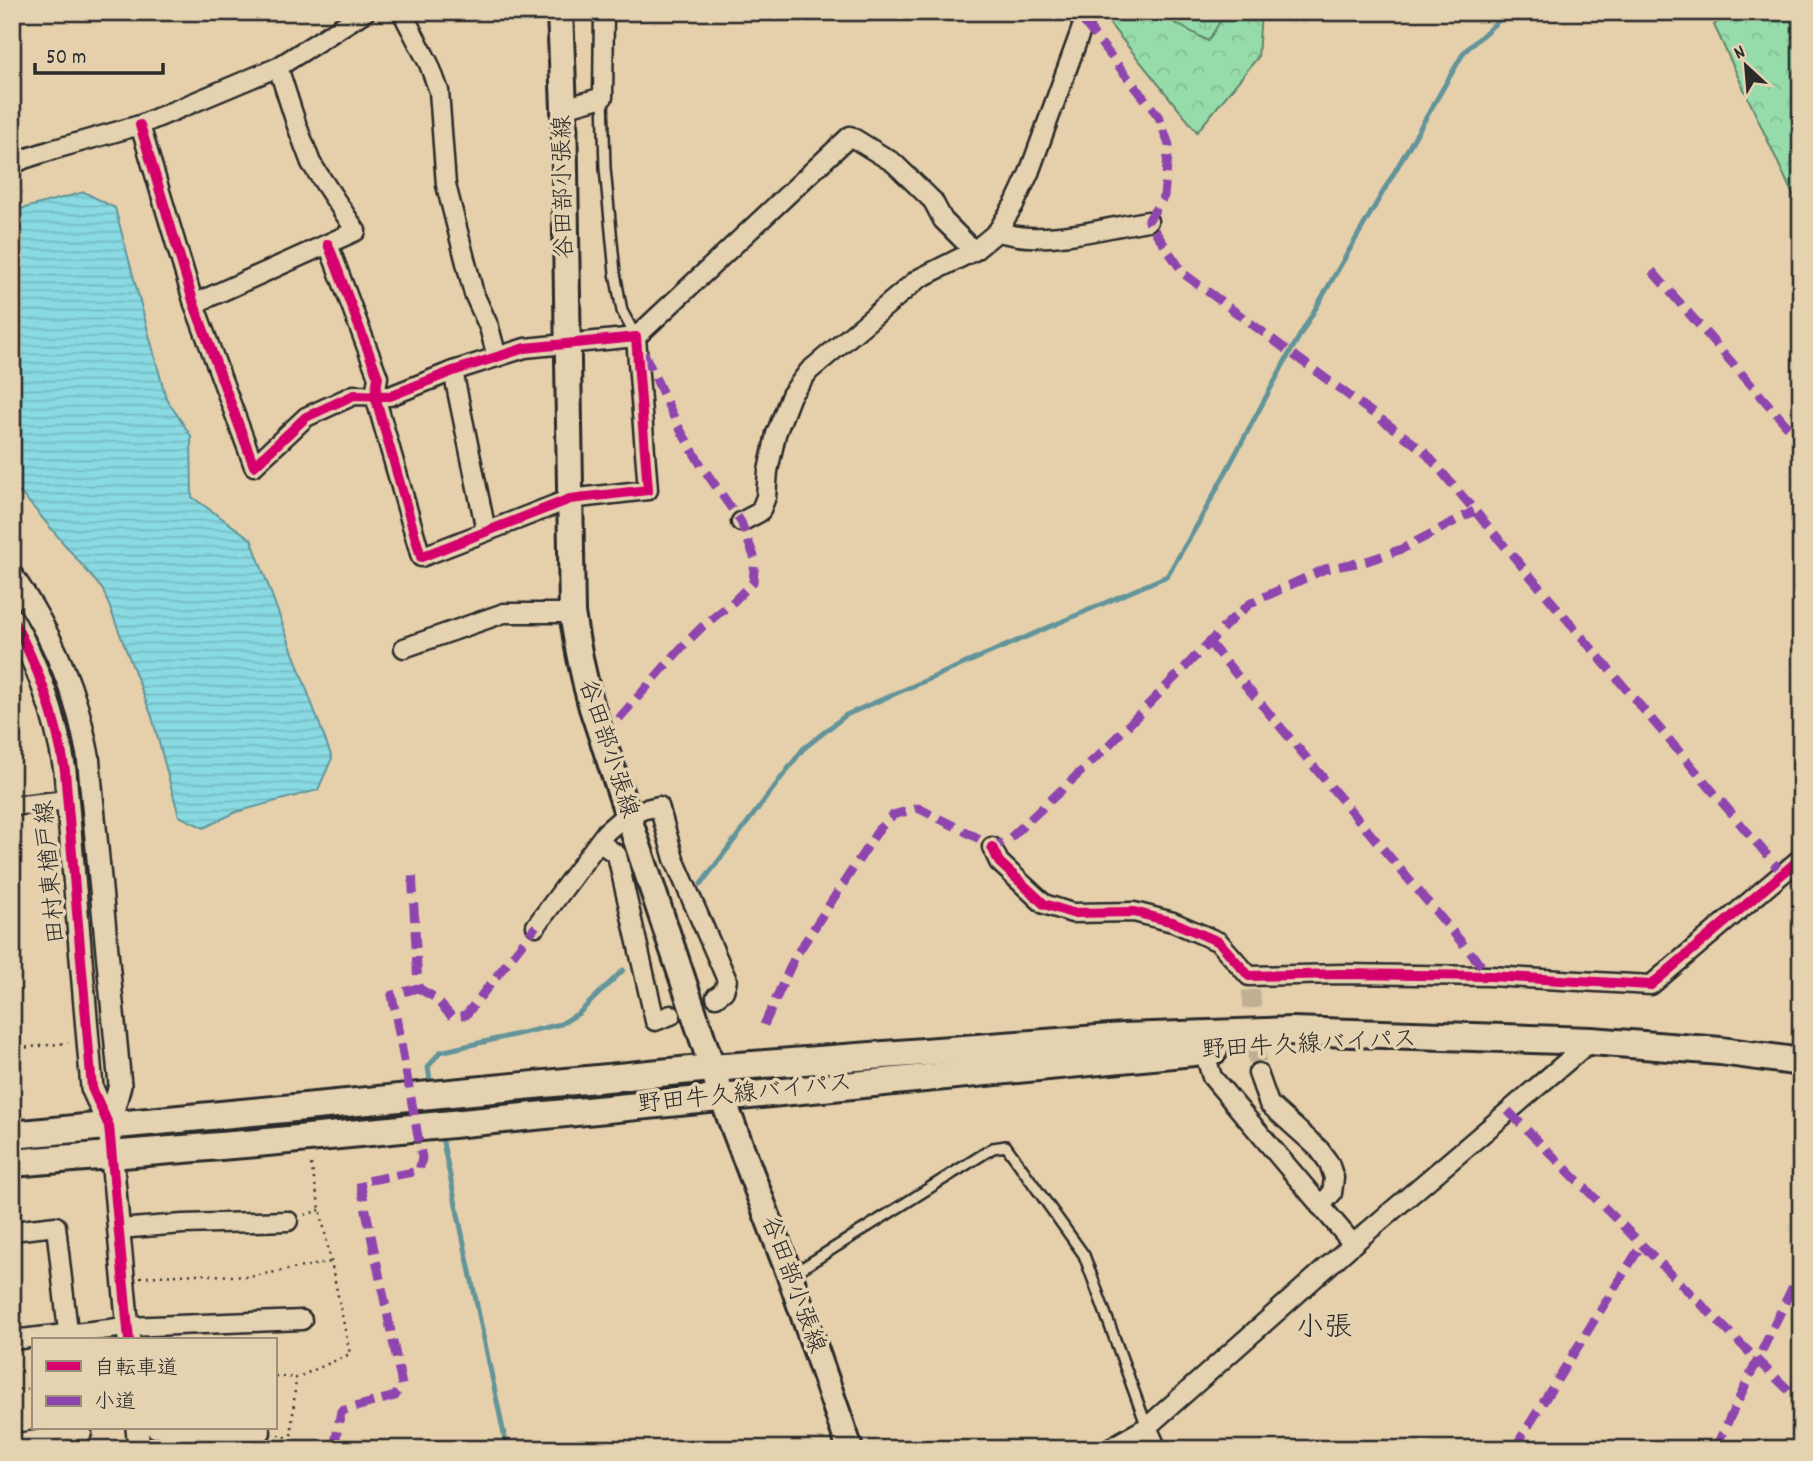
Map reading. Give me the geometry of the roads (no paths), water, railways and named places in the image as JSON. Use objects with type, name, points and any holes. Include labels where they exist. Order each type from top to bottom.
[{"type":"main road","name":"谷田部小張線","points":[[560,12],[572,613],[583,676],[722,1097],[790,1276],[850,1449]]},
{"type":"main road","name":"野田牛久線バイパス","points":[[12,1135],[712,1068],[1150,1036],[1292,1031],[1591,1041],[1721,1051],[1801,1062]]},
{"type":"main road","name":"野田牛久線バイパス","points":[[12,1163],[257,1143],[1204,1051],[1478,1038]]},
{"type":"street","points":[[12,165],[55,149],[140,125],[278,68],[365,12]]},
{"type":"street","points":[[402,12],[429,64],[439,92],[446,185],[474,294],[489,327],[497,357]]},
{"type":"street","points":[[564,108],[603,97],[604,12]]},
{"type":"street","points":[[741,522],[760,512],[766,497],[768,471],[776,434],[791,395],[809,371],[918,279],[974,251],[997,232],[1029,173],[1084,22],[1076,12]]},
{"type":"street","points":[[194,304],[356,231],[312,163],[278,68]]},
{"type":"street","points":[[140,125],[194,304],[254,466],[306,417],[354,395],[390,396],[453,370],[525,348],[636,337],[850,136],[894,163],[933,201],[943,220],[974,251]]},
{"type":"street","points":[[997,232],[1028,237],[1053,237],[1149,221]]},
{"type":"street","points":[[328,244],[378,377],[375,396],[421,557],[570,499],[648,490],[636,337]]},
{"type":"street","points":[[453,370],[486,531]]},
{"type":"street","name":"田村東楢戸線","points":[[12,576],[34,607],[61,661],[76,704],[88,755],[120,1072],[120,1086],[109,1126]]},
{"type":"street","points":[[404,648],[504,612],[572,613]]},
{"type":"street","name":"田村東楢戸線","points":[[12,620],[27,646],[52,710],[59,738],[67,800],[92,1088],[109,1126]]},
{"type":"street","points":[[12,806],[67,800]]},
{"type":"street","points":[[536,926],[606,832],[628,813],[659,806],[674,859],[727,980],[724,991],[716,997]]},
{"type":"street","points":[[599,842],[617,855],[655,1021],[671,1015]]},
{"type":"street","points":[[992,847],[999,862],[1044,904],[1072,913],[1134,912],[1173,922],[1219,942],[1250,983],[1342,974],[1490,976],[1651,985],[1801,858]]},
{"type":"street","points":[[1108,1449],[1146,1427],[1353,1244],[1591,1041]]},
{"type":"street","points":[[1204,1051],[1212,1077],[1353,1244]]},
{"type":"street","points":[[1258,1073],[1269,1104],[1320,1149],[1329,1163],[1334,1178],[1332,1193],[1320,1206]]},
{"type":"street","points":[[109,1126],[128,1334]]},
{"type":"street","points":[[118,1229],[288,1221]]},
{"type":"street","points":[[12,1231],[56,1226],[69,1337]]},
{"type":"street","points":[[50,1338],[302,1320]]},
{"type":"street","points":[[12,1340],[32,1339]]},
{"type":"street","points":[[1146,1427],[1157,1449]]},
{"type":"street","points":[[12,1444],[82,1433],[81,1430]]},
{"type":"street","points":[[137,1430],[139,1449]]},
{"type":"street","points":[[208,1430],[261,1432]]},
{"type":"lane","points":[[603,97],[605,169],[615,273],[622,311],[636,337]]},
{"type":"lane","points":[[790,1276],[993,1147],[1006,1146],[1084,1255],[1146,1427]]},
{"type":"water","points":[[84,192],[115,208],[166,398],[191,436],[192,497],[251,539],[332,758],[318,790],[236,812],[204,828],[179,816],[152,717],[103,590],[12,485],[12,220],[21,209]]},
{"type":"waterway","points":[[701,884],[803,749],[846,715],[1167,576],[1288,356],[1464,52],[1508,12]]},
{"type":"waterway","points":[[431,1086],[428,1067],[440,1052],[561,1024],[579,1013],[623,970]]},
{"type":"waterway","points":[[441,1133],[507,1449]]},
{"type":"tunnel","points":[[1251,990],[1258,1073]]},
{"type":"district","name":"小張","points":[[1324,1330]]}]
